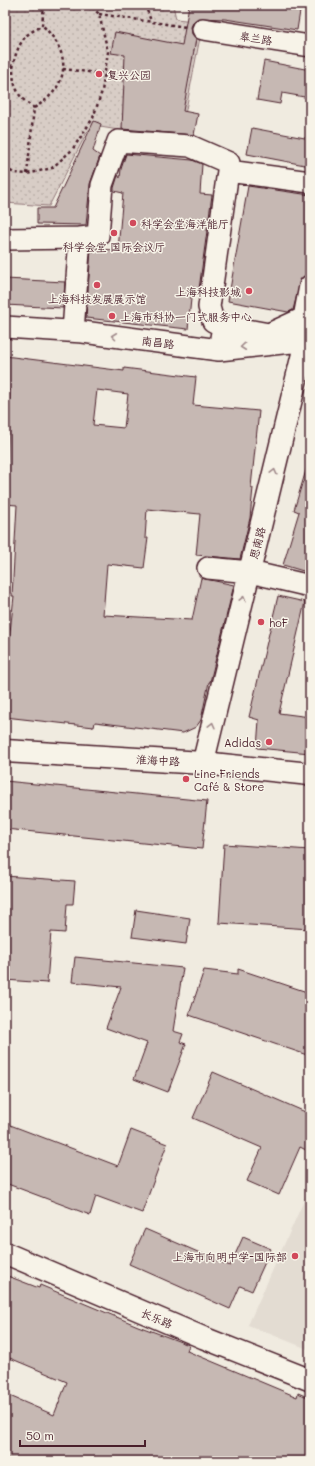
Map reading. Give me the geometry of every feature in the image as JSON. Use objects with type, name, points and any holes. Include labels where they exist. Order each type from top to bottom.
[{"type":"main road","name":"淮海中路","points":[[5,751],[203,763],[310,774]]},
{"type":"street","name":"皋兰路","points":[[203,29],[310,46]]},
{"type":"street","points":[[5,239],[80,238],[98,236],[102,185],[118,141],[190,146],[229,163],[209,307],[214,321],[223,326],[269,334],[304,318],[310,286]]},
{"type":"street","points":[[228,171],[310,182]]},
{"type":"street","points":[[72,331],[80,238]]},
{"type":"street","points":[[219,350],[223,326]]},
{"type":"street","name":"南昌路","points":[[5,327],[72,331],[219,350],[309,334]]},
{"type":"street","name":"思南路","points":[[203,763],[309,334]]},
{"type":"street","points":[[208,568],[250,572],[310,586]]},
{"type":"street","name":"长乐路","points":[[5,1253],[204,1338],[310,1380]]},
{"type":"path","points":[[34,108],[46,100],[56,89],[63,69],[63,54],[60,46],[42,25],[44,5]]},
{"type":"path","points":[[5,168],[14,173],[27,174],[52,168],[72,150],[93,118],[102,91],[108,52],[99,14],[90,5]]},
{"type":"path","points":[[145,5],[151,22]]},
{"type":"path","points":[[99,14],[203,29]]},
{"type":"path","points":[[34,108],[22,98],[17,90],[14,80],[13,66],[23,40],[27,35],[42,25]]},
{"type":"path","points":[[5,64],[13,66]]},
{"type":"path","points":[[63,69],[105,74]]},
{"type":"path","points":[[27,174],[34,108]]},
{"type":"shaded area","name":"复兴公园","points":[[5,5],[173,5],[176,19],[203,22],[180,140],[94,126],[87,132],[49,206],[5,203]]},
{"type":"shaded area","name":"上海市向明中学-国际部","points":[[310,1187],[310,1350],[248,1325]]},
{"type":"building","points":[[189,5],[301,5],[297,30],[225,19],[198,18],[194,21],[191,27],[192,34],[196,39],[183,111],[198,114],[194,135],[122,129],[125,55],[111,53],[115,32],[182,45]]},
{"type":"building","points":[[264,61],[310,70],[310,98],[282,93],[280,104],[257,100]]},
{"type":"building","points":[[94,121],[101,124],[93,151],[100,156],[90,184],[86,225],[37,224],[37,208],[53,208]]},
{"type":"building","points":[[252,128],[310,139],[310,166],[247,154]]},
{"type":"building","points":[[126,154],[192,160],[202,164],[200,194],[212,195],[199,289],[192,289],[188,329],[86,318],[91,249],[118,250],[123,193],[114,191],[114,188],[118,175],[120,178],[121,169]]},
{"type":"building","points":[[248,186],[310,195],[309,274],[301,279],[293,310],[288,312],[228,301]]},
{"type":"building","points":[[5,279],[65,282],[63,308],[5,305]]},
{"type":"building","points":[[5,356],[124,371],[124,368],[196,377],[193,405],[259,411],[251,487],[253,488],[250,518],[240,559],[196,555],[200,514],[147,509],[145,538],[148,538],[144,568],[107,564],[103,615],[192,620],[201,578],[234,585],[209,682],[201,720],[196,727],[183,733],[95,722],[94,727],[5,717],[5,660],[7,641],[9,641],[14,596],[12,596],[17,505],[5,504],[10,390],[5,390]],"holes":[[[97,390],[128,394],[124,428],[93,425]]]},
{"type":"building","points":[[307,467],[310,467],[310,573],[283,565],[299,512],[294,510]]},
{"type":"building","points":[[278,596],[305,602],[279,713],[310,717],[310,753],[257,748],[259,720],[249,717]]},
{"type":"building","points":[[5,781],[207,801],[202,849],[5,829]]},
{"type":"building","points":[[224,844],[310,850],[310,929],[219,923]]},
{"type":"building","points":[[5,876],[75,881],[73,904],[67,904],[65,933],[51,932],[47,983],[5,980]]},
{"type":"building","points":[[136,910],[190,918],[186,944],[132,937]]},
{"type":"building","points":[[75,957],[183,968],[173,1031],[183,1034],[180,1042],[186,1044],[168,1092],[134,1079],[147,1043],[106,1028],[121,987],[72,982]]},
{"type":"building","points":[[238,969],[310,993],[310,1056],[189,1015],[204,970],[238,974]]},
{"type":"building","points":[[213,1072],[310,1114],[310,1152],[300,1147],[279,1195],[247,1181],[262,1148],[193,1118]]},
{"type":"building","points":[[5,1123],[118,1166],[131,1130],[167,1144],[142,1213],[96,1196],[90,1215],[5,1183]]},
{"type":"building","points":[[145,1229],[230,1266],[243,1237],[271,1249],[252,1291],[240,1286],[230,1309],[129,1264]]},
{"type":"building","points":[[5,1275],[39,1288],[40,1285],[138,1326],[189,1345],[187,1351],[297,1397],[298,1393],[310,1398],[310,1461],[5,1461],[5,1394],[54,1415],[67,1382],[5,1356]]},
{"type":"place","name":"复兴公园","points":[[99,74]]},
{"type":"place","name":"科学会堂海洋能厅","points":[[133,223]]},
{"type":"place","name":"科学会堂 国际会议厅","points":[[114,233]]},
{"type":"place","name":"上海科技发展展示馆","points":[[97,285]]},
{"type":"place","name":"上海科技影城","points":[[249,291]]},
{"type":"place","name":"上海市科协一门式服务中心","points":[[112,316]]},
{"type":"place","name":"hoF","points":[[261,622]]},
{"type":"place","name":"Adidas","points":[[269,742]]},
{"type":"place","name":"Line Friends Café & Store","points":[[186,779]]},
{"type":"place","name":"上海市向明中学-国际部","points":[[295,1256]]}]
